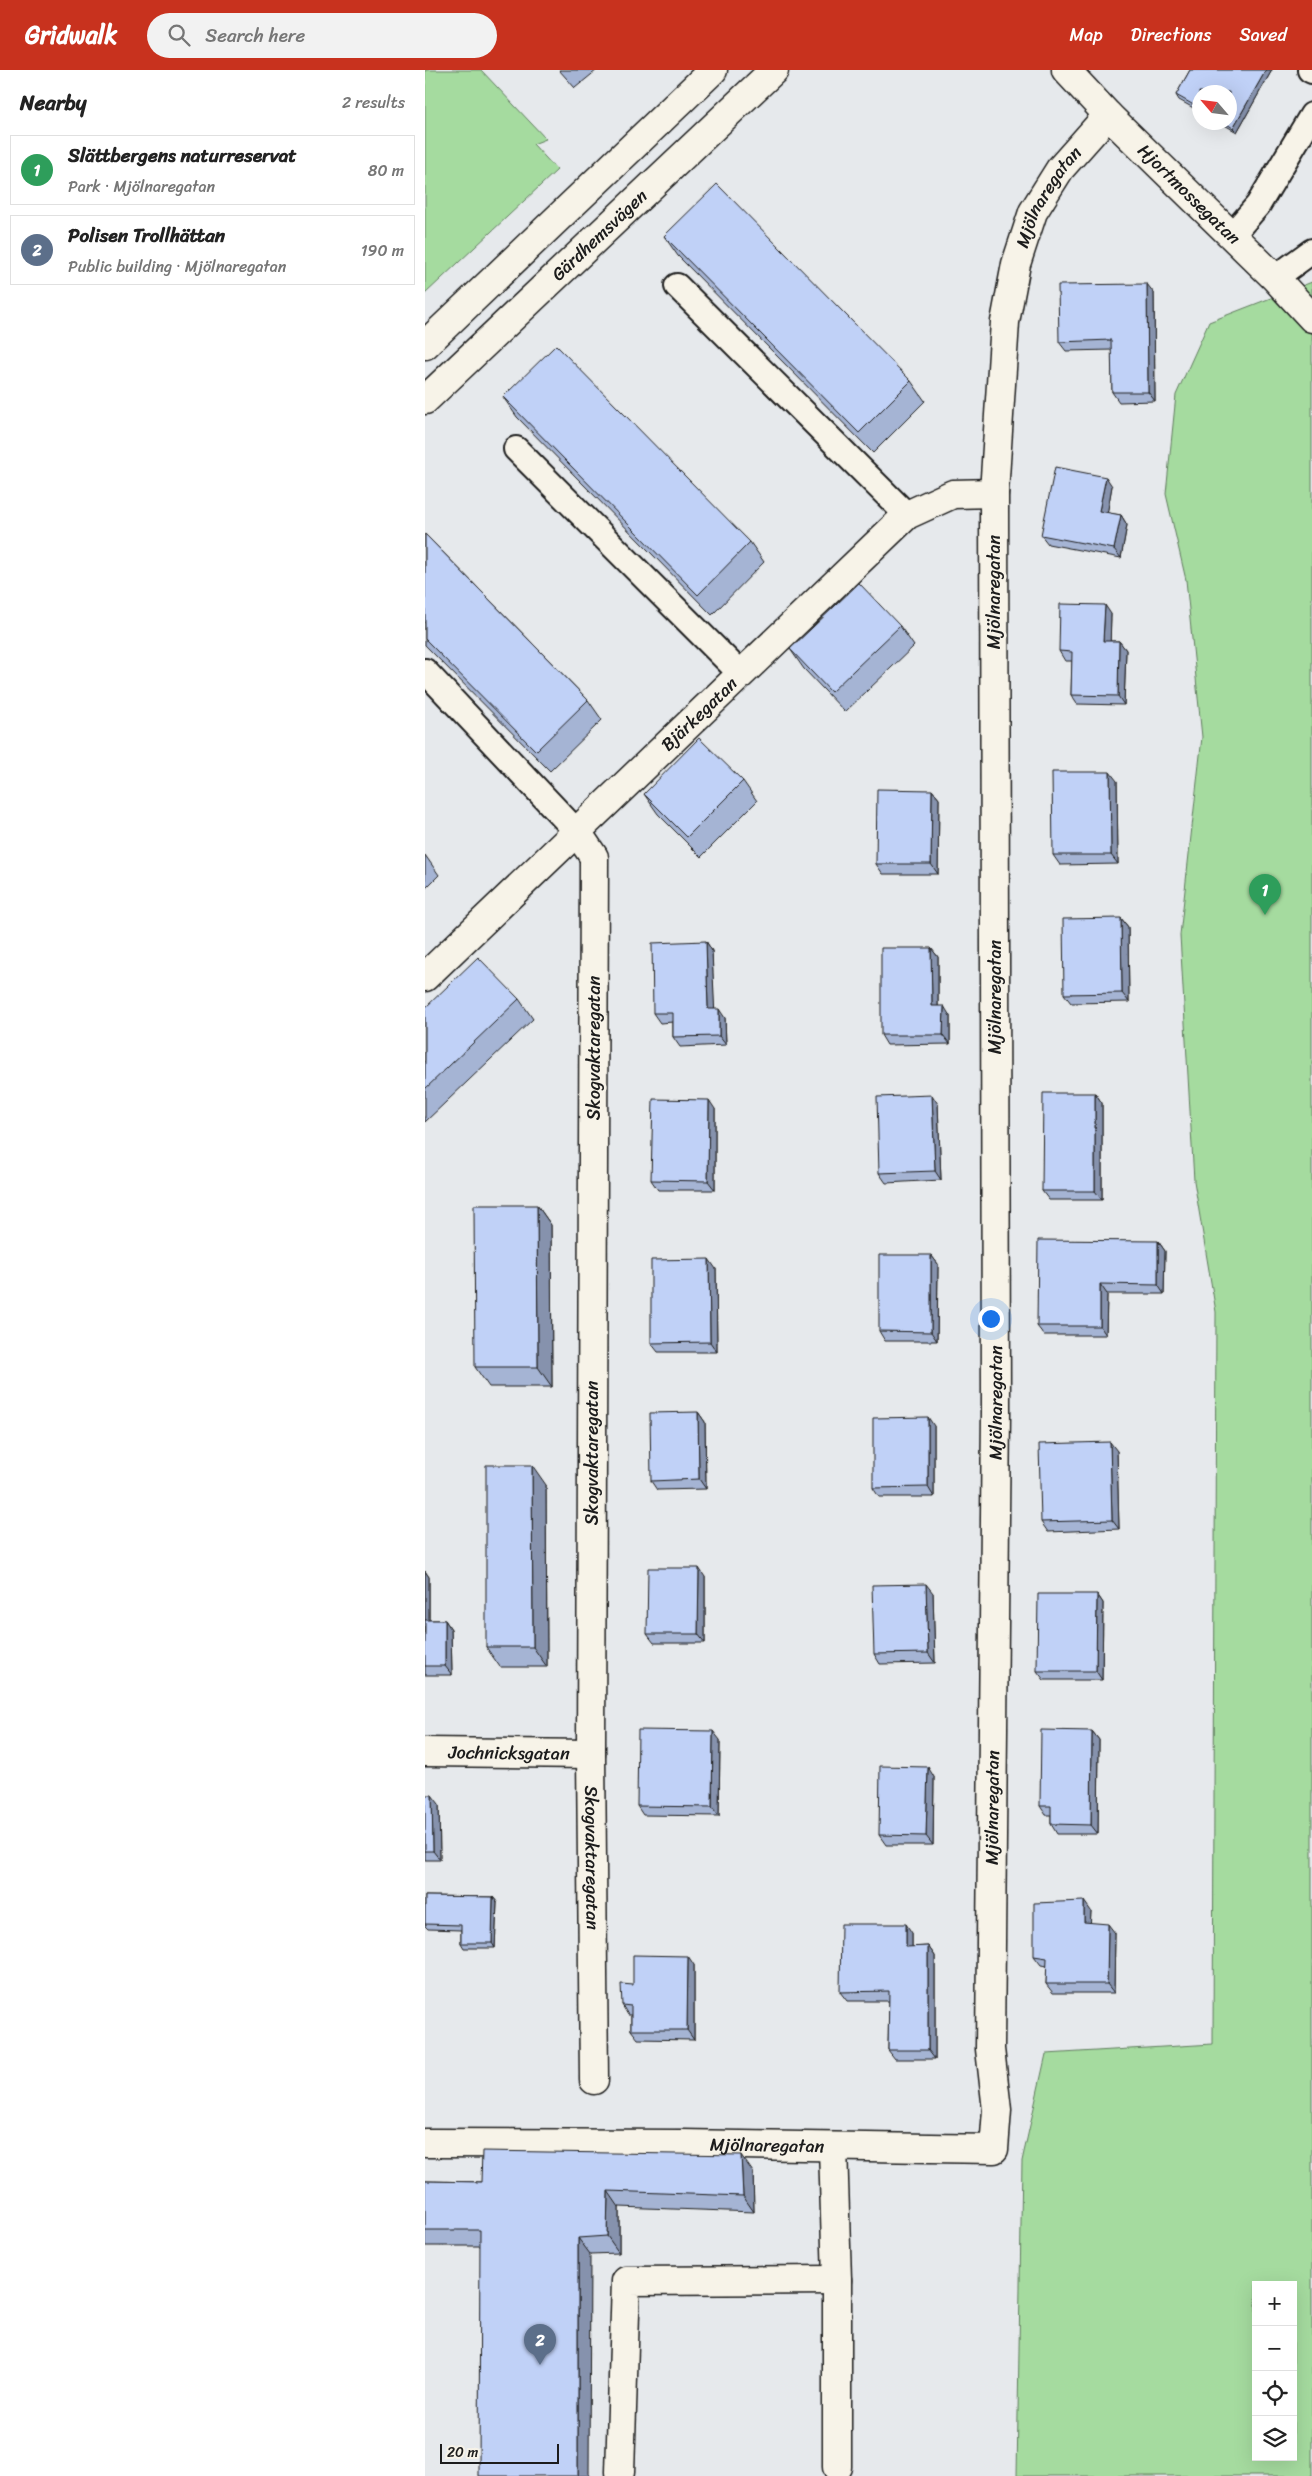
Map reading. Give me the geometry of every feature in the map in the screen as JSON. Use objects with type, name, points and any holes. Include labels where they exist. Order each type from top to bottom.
[{"type":"street","points":[[425,345],[713,70]]},
{"type":"street","name":"Gärdhemsvägen","points":[[425,400],[774,70]]},
{"type":"street","name":"Hjortmossegatan","points":[[1066,70],[1108,115],[1275,278],[1312,318]]},
{"type":"street","name":"Mjölnaregatan","points":[[425,2143],[994,2149],[997,2110],[990,2049],[996,1421],[994,493],[1005,322],[1016,264],[1033,212],[1060,169],[1108,115]]},
{"type":"street","name":"Bjärkegatan","points":[[425,977],[907,514],[953,494],[994,493]]},
{"type":"street","name":"Skogvaktaregatan","points":[[577,832],[594,857],[591,1754],[593,2080]]},
{"type":"street","name":"Jochnicksgatan","points":[[425,1752],[591,1754]]},
{"type":"street","points":[[833,2147],[837,2280],[837,2467]]},
{"type":"street","points":[[620,2472],[626,2281],[837,2280]]},
{"type":"lane","points":[[1231,236],[1258,205],[1312,115]]},
{"type":"lane","points":[[1275,278],[1312,251]]},
{"type":"lane","points":[[677,286],[907,514]]},
{"type":"lane","points":[[516,449],[741,674]]},
{"type":"lane","points":[[425,671],[577,832]]},
{"type":"green space","points":[[425,70],[481,70],[546,139],[533,144],[557,170],[425,294]]},
{"type":"green space","points":[[1312,282],[1312,2476],[1017,2476],[1022,2161],[1046,2054],[1213,2044],[1216,1312],[1194,1181],[1180,935],[1202,737],[1186,580],[1166,494],[1176,395],[1209,322]]},
{"type":"building","points":[[1190,70],[1266,70],[1237,121],[1237,85],[1192,85],[1192,104],[1176,95]]},
{"type":"building","points":[[717,184],[911,381],[859,433],[664,236]]},
{"type":"building","points":[[1147,284],[1148,392],[1112,392],[1111,340],[1059,342],[1058,285]]},
{"type":"building","points":[[556,345],[750,542],[698,595],[503,397]]},
{"type":"building","points":[[1055,467],[1106,477],[1099,511],[1121,515],[1114,549],[1041,535]]},
{"type":"building","points":[[425,534],[588,700],[536,751],[425,639]]},
{"type":"building","points":[[859,583],[900,626],[831,692],[790,649]]},
{"type":"building","points":[[1060,604],[1105,605],[1103,641],[1119,641],[1118,696],[1071,695],[1072,652],[1059,651]]},
{"type":"building","points":[[699,738],[743,781],[687,837],[644,794]]},
{"type":"building","points":[[1052,772],[1110,772],[1111,855],[1053,855]]},
{"type":"building","points":[[877,789],[932,790],[931,864],[876,864]]},
{"type":"building","points":[[1121,918],[1122,993],[1064,994],[1063,919]]},
{"type":"building","points":[[706,941],[708,1009],[719,1009],[719,1036],[673,1037],[673,1013],[653,1013],[652,943]]},
{"type":"building","points":[[881,948],[931,948],[932,1006],[944,1006],[943,1035],[881,1035]]},
{"type":"building","points":[[478,957],[519,999],[425,1089],[425,1008]]},
{"type":"building","points":[[1043,1093],[1095,1093],[1095,1191],[1042,1191]]},
{"type":"building","points":[[932,1095],[935,1171],[879,1173],[877,1097]]},
{"type":"building","points":[[653,1099],[709,1100],[708,1181],[651,1180]]},
{"type":"building","points":[[474,1205],[537,1205],[538,1367],[475,1367]]},
{"type":"building","points":[[1038,1240],[1158,1241],[1158,1285],[1100,1284],[1100,1326],[1037,1326]]},
{"type":"building","points":[[879,1255],[931,1255],[931,1332],[879,1331]]},
{"type":"building","points":[[709,1259],[710,1342],[651,1343],[651,1260]]},
{"type":"building","points":[[698,1412],[699,1479],[651,1481],[650,1413]]},
{"type":"building","points":[[928,1417],[928,1487],[873,1488],[873,1418]]},
{"type":"building","points":[[1110,1442],[1112,1520],[1041,1522],[1039,1444]]},
{"type":"building","points":[[486,1465],[532,1465],[533,1647],[486,1647]]},
{"type":"building","points":[[648,1568],[699,1568],[698,1634],[647,1634]]},
{"type":"building","points":[[926,1584],[928,1653],[874,1654],[872,1585]]},
{"type":"building","points":[[1038,1594],[1097,1594],[1096,1671],[1037,1671]]},
{"type":"building","points":[[425,1620],[445,1620],[445,1666],[425,1666]]},
{"type":"building","points":[[638,1730],[713,1731],[712,1807],[637,1806]]},
{"type":"building","points":[[1041,1730],[1092,1731],[1091,1825],[1051,1824],[1051,1806],[1040,1806]]},
{"type":"building","points":[[880,1766],[928,1767],[926,1836],[879,1835]]},
{"type":"building","points":[[425,1795],[432,1795],[433,1851],[425,1851]]},
{"type":"building","points":[[425,1896],[493,1897],[492,1943],[461,1943],[461,1925],[425,1924]]},
{"type":"building","points":[[1084,1901],[1084,1922],[1108,1924],[1107,1984],[1046,1984],[1047,1958],[1034,1956],[1034,1903]]},
{"type":"building","points":[[841,1924],[906,1924],[906,1947],[928,1946],[928,2050],[888,2050],[889,1991],[840,1992]]},
{"type":"building","points":[[633,1955],[688,1956],[687,2030],[631,2030],[631,2006],[622,2005],[621,1984],[633,1985]]},
{"type":"building","points":[[482,2151],[741,2155],[743,2196],[608,2191],[607,2236],[578,2238],[578,2476],[479,2476],[480,2230],[425,2230],[425,2181],[481,2182]]},
{"type":"place","name":"Slättbergens naturreservat","points":[[1265,915]]},
{"type":"place","name":"Polisen Trollhättan","points":[[540,2365]]}]
